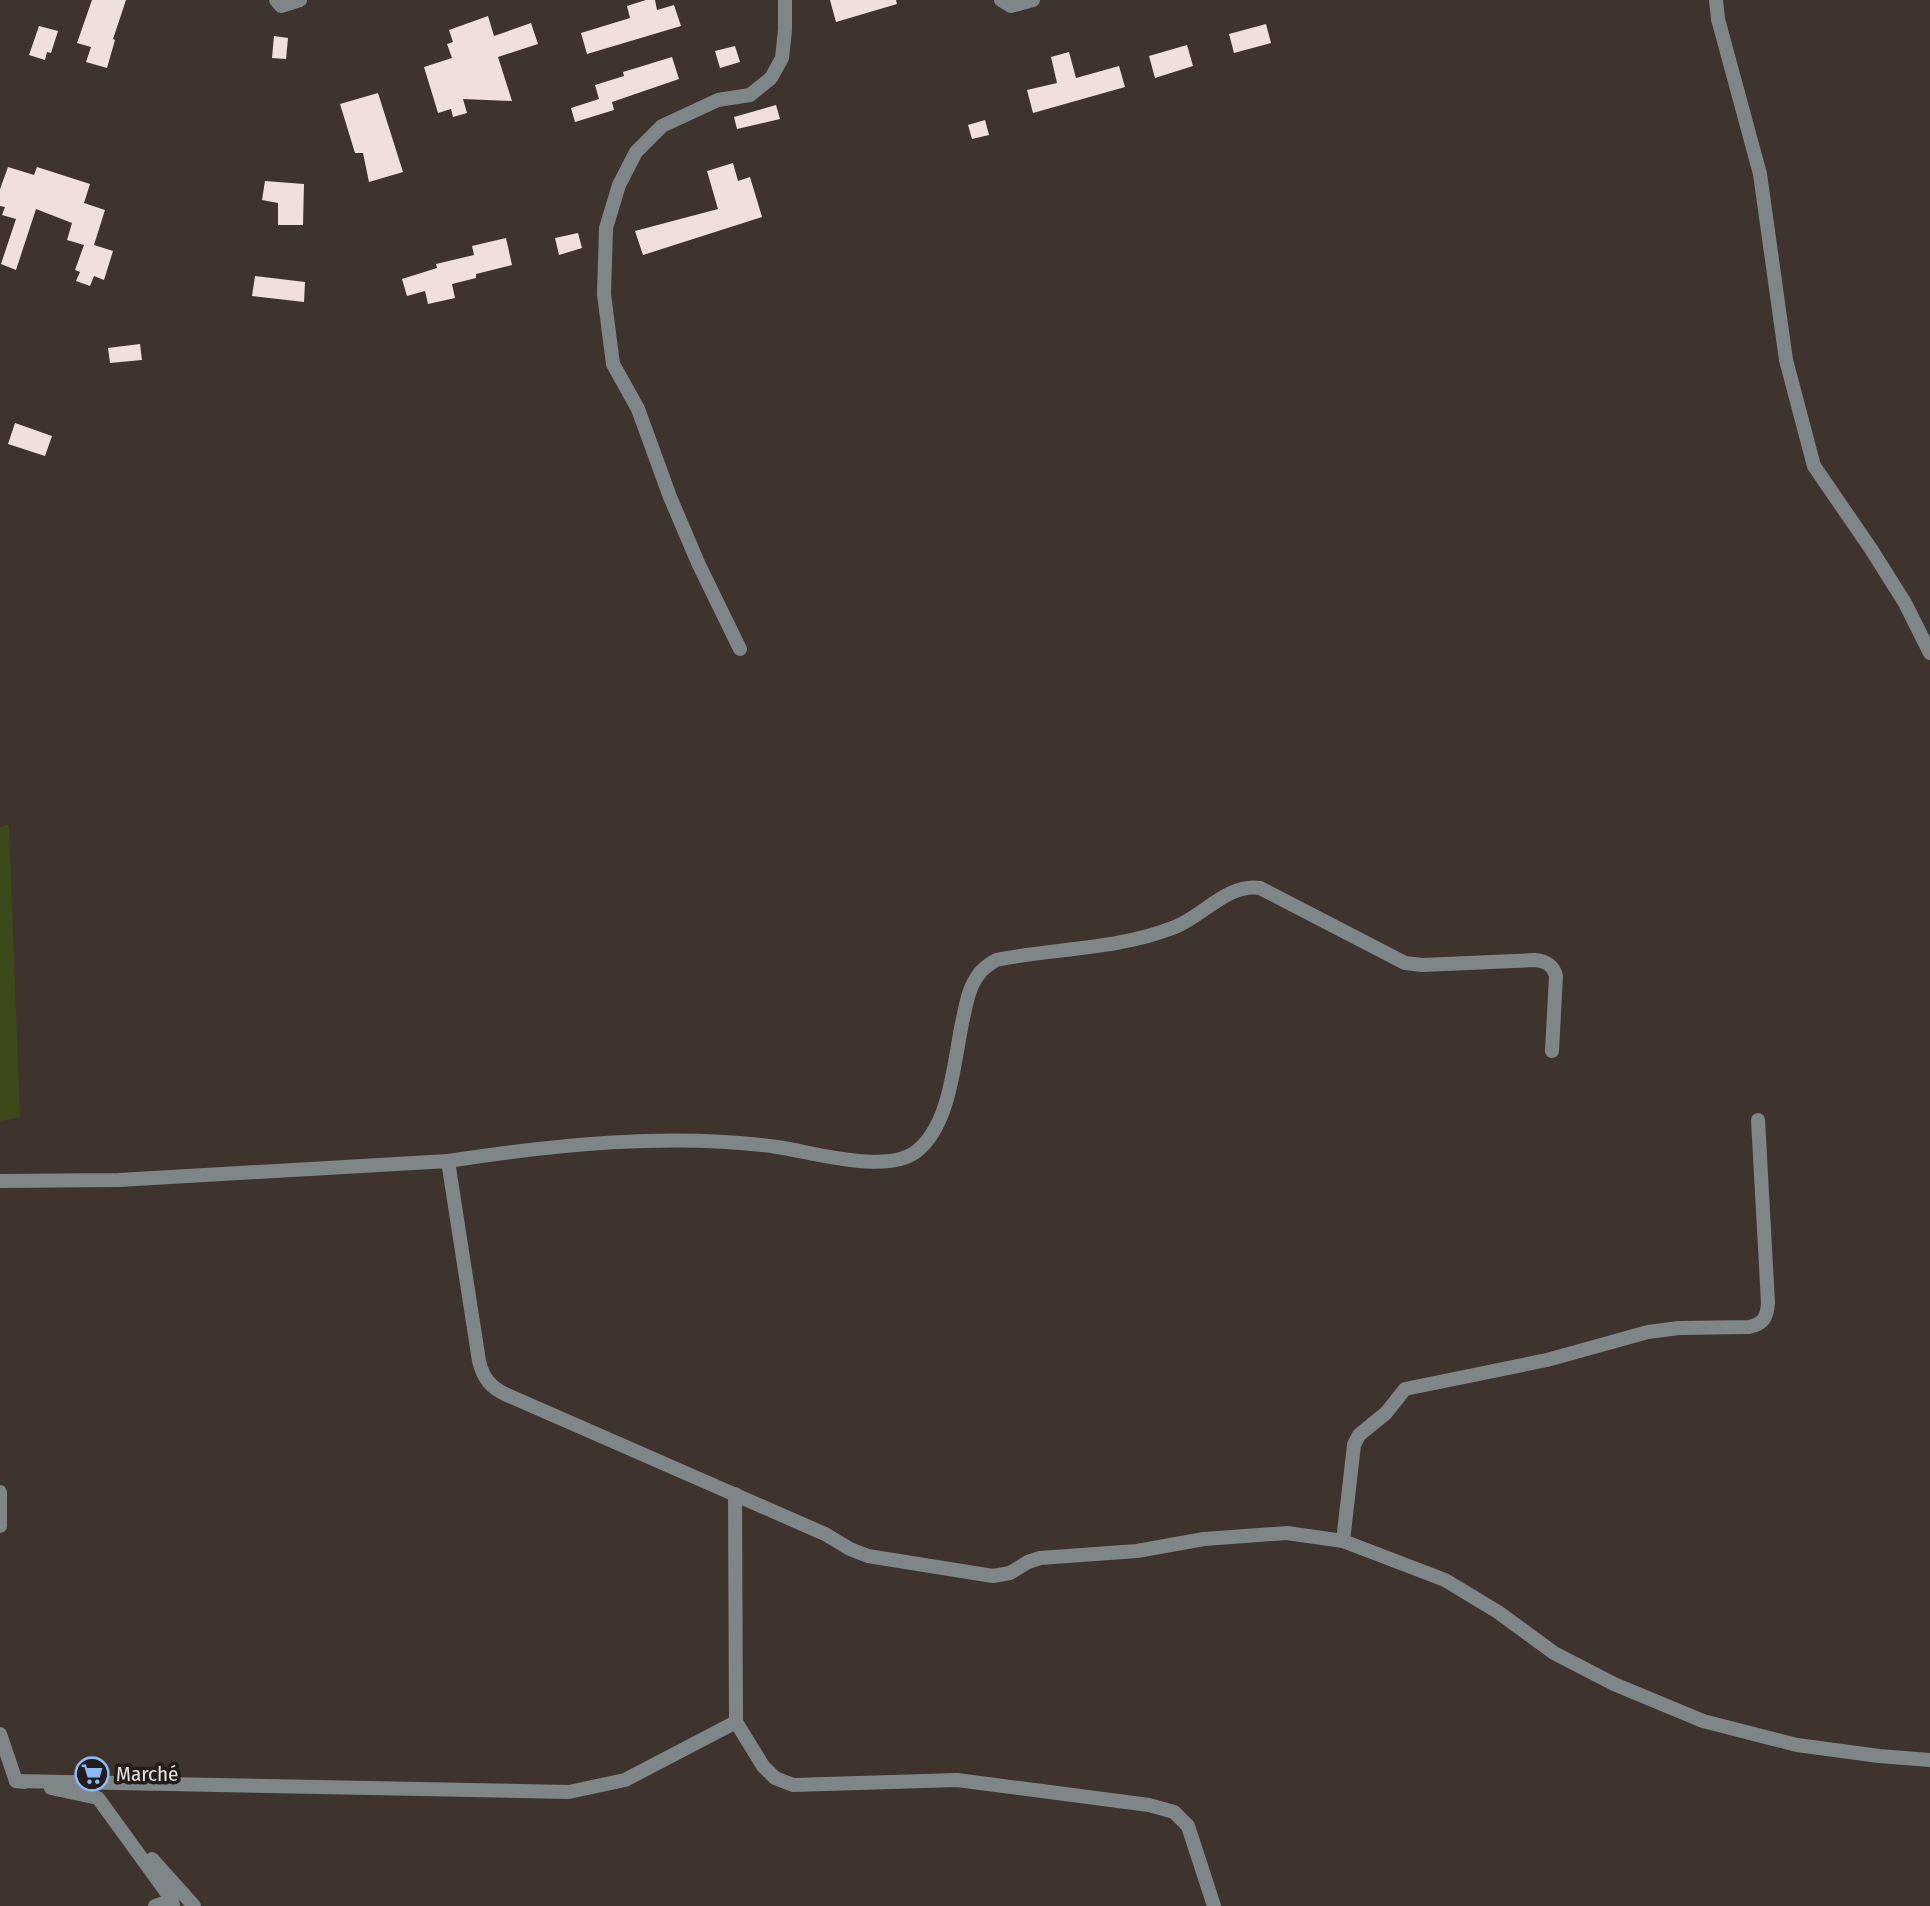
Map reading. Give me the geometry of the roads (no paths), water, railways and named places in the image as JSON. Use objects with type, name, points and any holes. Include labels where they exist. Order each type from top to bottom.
[{"type":"street","points":[[276,0],[281,6],[300,0]]},
{"type":"street","points":[[740,649],[699,565],[638,409],[613,364],[604,294],[606,228],[619,185],[636,152],[662,126],[718,100],[750,95],[771,78],[782,58],[785,0]]},
{"type":"street","points":[[1001,0],[1011,6],[1033,0]]},
{"type":"street","points":[[1716,0],[1718,19],[1760,174],[1786,360],[1814,466],[1891,582],[1930,653]]},
{"type":"street","points":[[0,1181],[119,1180],[448,1161],[555,1147],[662,1141],[774,1146],[867,1161],[890,1162],[915,1154],[939,1124],[953,1072],[968,993],[980,972],[996,960],[1122,943],[1171,929],[1242,888],[1261,888],[1405,962],[1422,965],[1535,960],[1546,962],[1556,976],[1552,1051]]},
{"type":"street","points":[[1343,1541],[1354,1446],[1359,1435],[1386,1413],[1405,1389],[1546,1360],[1648,1332],[1679,1328],[1749,1327],[1765,1320],[1768,1303],[1758,1120]]},
{"type":"street","points":[[448,1161],[479,1361],[485,1379],[499,1391],[825,1534],[850,1549],[868,1556],[993,1576],[1010,1573],[1041,1558],[1137,1551],[1204,1539],[1287,1533],[1343,1541],[1445,1580],[1498,1612],[1554,1653],[1614,1684],[1703,1721],[1797,1745],[1879,1756],[1930,1759]]},
{"type":"street","points":[[0,1492],[0,1526]]},
{"type":"street","points":[[736,1494],[736,1722],[763,1766],[775,1778],[793,1785],[957,1780],[1149,1805],[1174,1812],[1188,1826],[1214,1906]]},
{"type":"street","points":[[16,1780],[569,1792],[625,1780],[736,1722]]},
{"type":"street","points":[[0,1734],[16,1780]]},
{"type":"street","points":[[16,1780],[98,1798],[194,1906]]},
{"type":"street","points":[[98,1798],[173,1903],[155,1906]]},
{"type":"place","name":"Marché","points":[[92,1774]]}]
